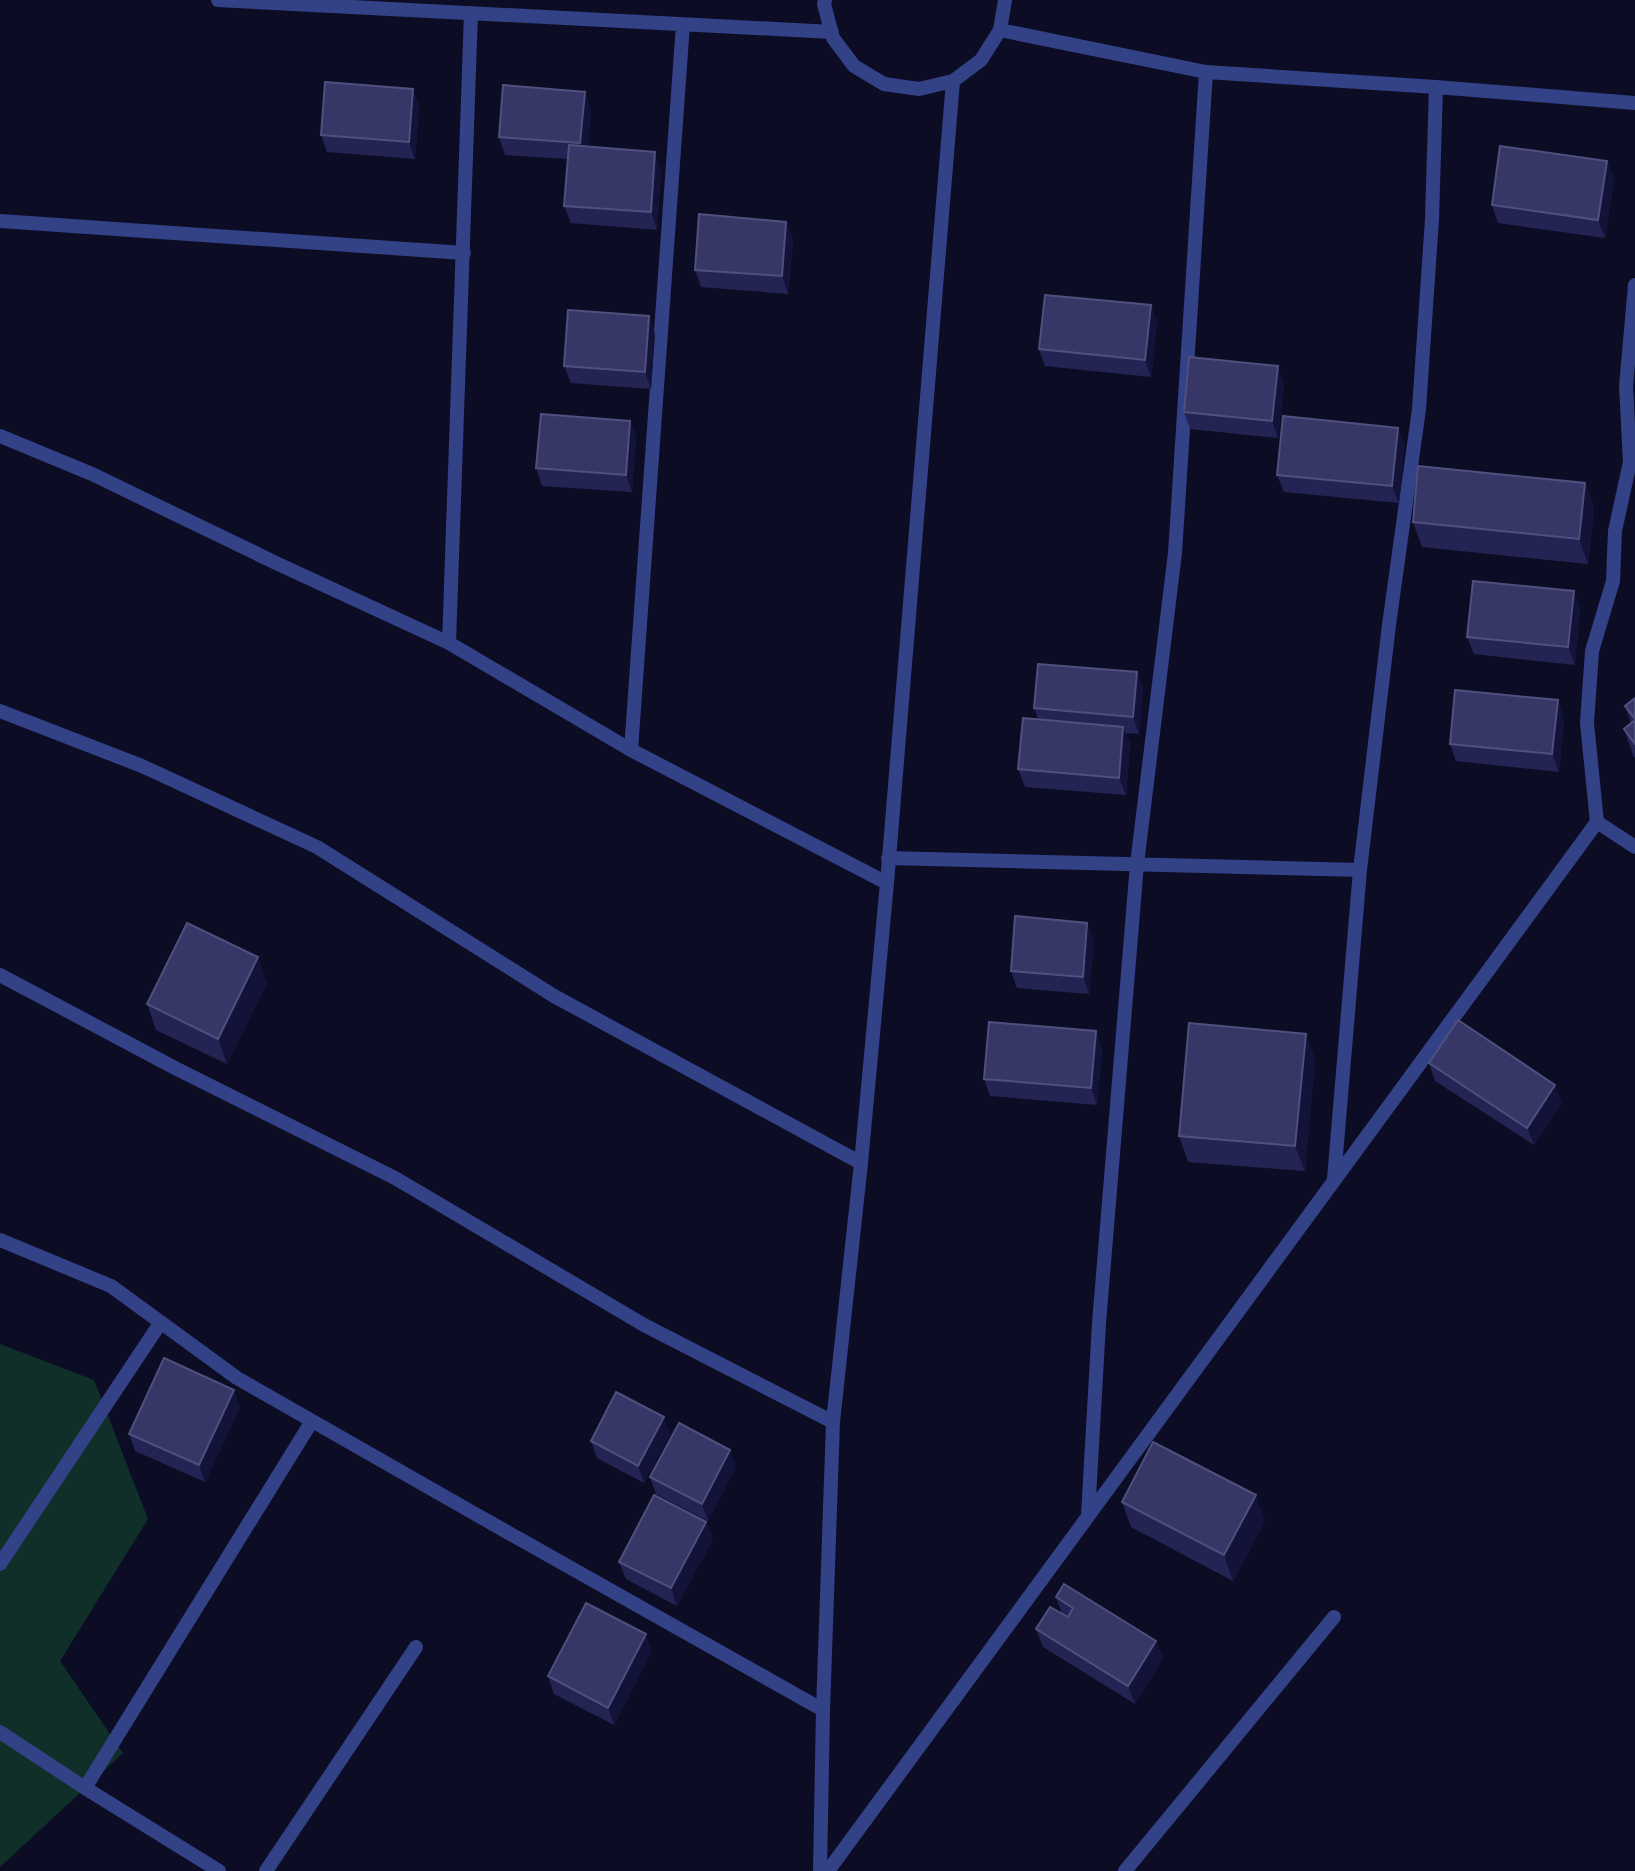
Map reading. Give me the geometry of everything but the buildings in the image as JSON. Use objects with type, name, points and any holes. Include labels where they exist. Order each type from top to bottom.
[{"type":"street","points":[[218,0],[832,32]]},
{"type":"street","points":[[825,0],[833,38],[854,66],[884,84],[919,89],[953,81],[981,60],[1000,30],[1005,0]]},
{"type":"street","points":[[449,643],[471,13]]},
{"type":"street","points":[[631,750],[682,24]]},
{"type":"street","points":[[1000,30],[1206,72],[1635,103]]},
{"type":"street","points":[[1088,1516],[1100,1323],[1136,864],[1175,553],[1206,72]]},
{"type":"street","points":[[820,1871],[834,1422],[887,883],[953,81]]},
{"type":"street","points":[[1334,1181],[1360,870],[1389,625],[1419,409],[1432,219],[1436,87]]},
{"type":"street","points":[[0,221],[464,253]]},
{"type":"street","points":[[828,1871],[1597,822],[1587,723],[1592,651],[1613,581],[1615,531],[1630,462],[1626,386],[1635,285]]},
{"type":"street","points":[[0,436],[92,474],[449,643],[631,750],[887,883]]},
{"type":"street","points":[[0,711],[142,766],[317,848],[554,996],[861,1163]]},
{"type":"street","points":[[1597,822],[1635,847]]},
{"type":"street","points":[[888,858],[1360,870]]},
{"type":"street","points":[[0,975],[175,1068],[395,1178],[643,1325],[834,1422]]},
{"type":"street","points":[[0,1240],[111,1286],[237,1378],[823,1710]]},
{"type":"street","points":[[0,1564],[161,1322]]},
{"type":"street","points":[[85,1788],[312,1421]]},
{"type":"street","points":[[1125,1871],[1334,1617]]},
{"type":"street","points":[[266,1871],[416,1647]]},
{"type":"street","points":[[0,1732],[219,1871]]},
{"type":"green space","points":[[0,1344],[94,1380],[148,1519],[60,1661],[123,1753],[0,1867]]}]
